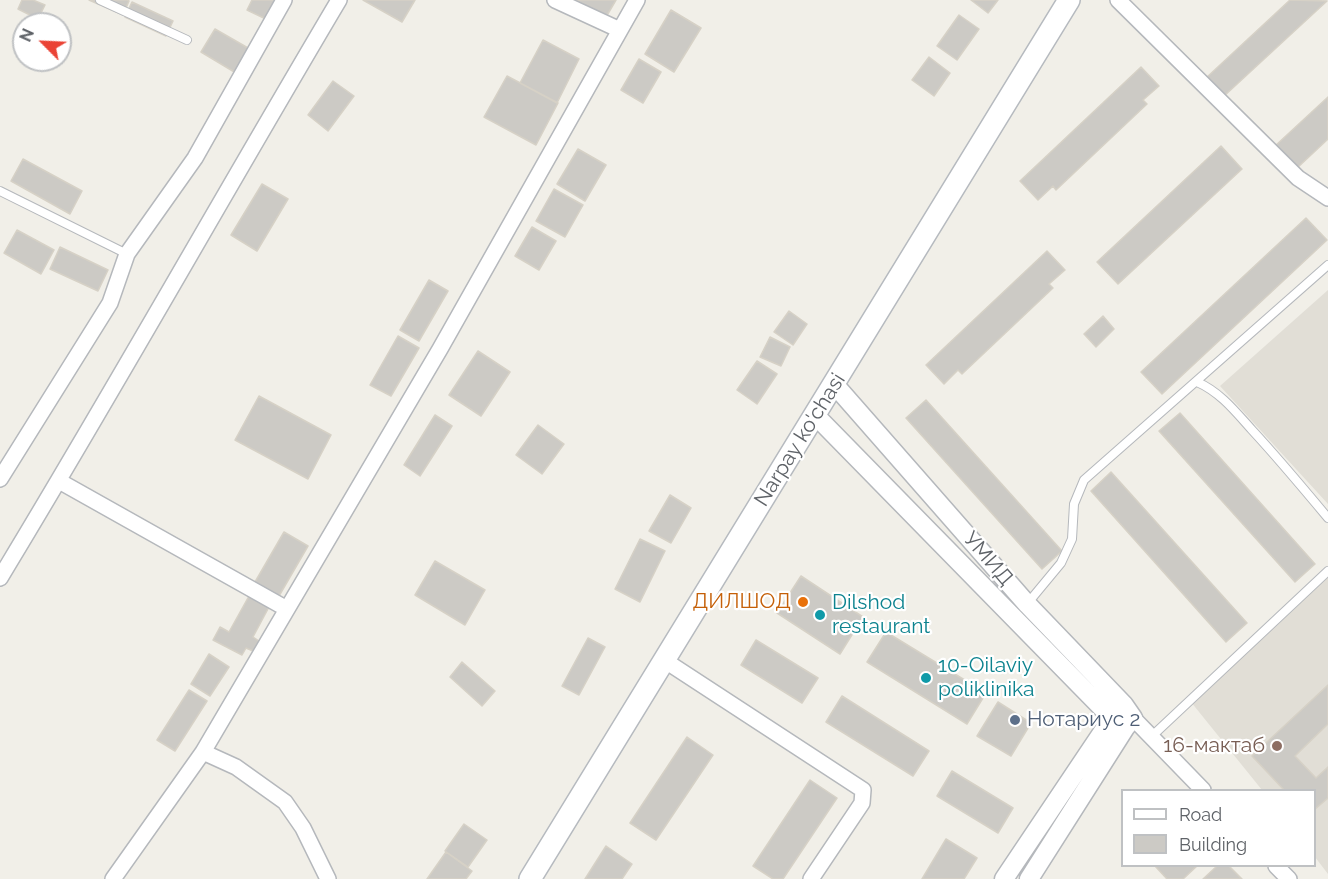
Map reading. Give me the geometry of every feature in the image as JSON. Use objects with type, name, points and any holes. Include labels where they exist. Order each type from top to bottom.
[{"type":"main road","name":"Narpay ko'chasi","points":[[530,879],[1069,0]]},
{"type":"street","points":[[0,478],[110,303],[127,254],[195,158],[284,0]]},
{"type":"street","points":[[0,578],[59,481],[232,178],[339,0]]},
{"type":"street","points":[[555,0],[620,30]]},
{"type":"street","points":[[114,879],[203,753],[440,349],[637,0]]},
{"type":"street","points":[[1118,0],[1298,178],[1328,198]]},
{"type":"street","name":"УМИД","points":[[834,384],[1132,723]]},
{"type":"street","name":"УМИД","points":[[815,415],[1202,789]]},
{"type":"street","points":[[59,481],[287,609]]},
{"type":"street","points":[[664,660],[863,790],[862,803],[811,879]]},
{"type":"street","points":[[1033,878],[1132,723]]},
{"type":"street","points":[[1004,879],[1132,723]]},
{"type":"street","points":[[203,753],[236,767],[285,802],[303,828],[328,879]]},
{"type":"street","points":[[1277,867],[1289,879]]},
{"type":"lane","points":[[100,0],[187,40]]},
{"type":"lane","points":[[0,191],[127,254]]},
{"type":"lane","points":[[1027,604],[1061,563],[1072,539],[1074,504],[1084,480],[1328,265]]},
{"type":"lane","points":[[1197,382],[1209,387],[1223,398],[1328,518]]},
{"type":"lane","points":[[1132,723],[1328,571]]},
{"type":"shaded area","points":[[1328,290],[1328,504],[1220,386]]},
{"type":"shaded area","name":"16-мактаб","points":[[1328,575],[1328,874],[1316,858],[1316,789],[1261,789],[1191,702]]},
{"type":"building","points":[[22,0],[33,0],[45,5],[42,12],[24,12],[18,9]]},
{"type":"building","points":[[89,0],[127,0],[129,1],[123,15]]},
{"type":"building","points":[[252,0],[280,0],[270,21],[247,10]]},
{"type":"building","points":[[363,0],[415,0],[402,22]]},
{"type":"building","points":[[578,0],[616,0],[602,24],[573,7]]},
{"type":"building","points":[[971,0],[998,0],[988,13]]},
{"type":"building","points":[[1290,0],[1327,1],[1223,97],[1206,78]]},
{"type":"building","points":[[132,2],[173,21],[166,36],[125,17]]},
{"type":"building","points":[[671,10],[701,28],[674,72],[645,54]]},
{"type":"building","points":[[959,15],[979,29],[957,60],[937,46]]},
{"type":"building","points":[[215,29],[255,52],[241,76],[201,52]]},
{"type":"building","points":[[543,40],[579,59],[557,103],[520,83]]},
{"type":"building","points":[[929,57],[950,73],[934,96],[912,80]]},
{"type":"building","points":[[639,59],[661,72],[643,103],[621,90]]},
{"type":"building","points":[[1141,67],[1159,86],[1143,100],[1147,104],[1056,190],[1053,186],[1038,200],[1020,181]]},
{"type":"building","points":[[507,76],[558,103],[536,145],[484,117]]},
{"type":"building","points":[[333,81],[354,96],[328,131],[308,115]]},
{"type":"building","points":[[1328,97],[1328,139],[1296,169],[1275,146]]},
{"type":"building","points":[[1221,146],[1242,169],[1118,284],[1097,262]]},
{"type":"building","points":[[578,149],[606,165],[585,201],[557,184]]},
{"type":"building","points":[[23,159],[82,191],[70,214],[11,181]]},
{"type":"building","points":[[262,184],[288,199],[257,251],[231,235]]},
{"type":"building","points":[[554,189],[583,205],[565,237],[536,221]]},
{"type":"building","points":[[1306,218],[1327,240],[1162,394],[1141,372]]},
{"type":"building","points":[[532,227],[556,241],[539,270],[515,256]]},
{"type":"building","points":[[17,230],[54,250],[41,274],[4,253]]},
{"type":"building","points":[[60,247],[108,270],[98,291],[50,269]]},
{"type":"building","points":[[1047,251],[1065,270],[1049,284],[1053,288],[962,374],[958,370],[944,384],[926,365]]},
{"type":"building","points":[[429,280],[448,291],[419,341],[400,330]]},
{"type":"building","points":[[789,311],[807,324],[793,345],[774,332]]},
{"type":"building","points":[[1103,316],[1114,329],[1096,347],[1084,334]]},
{"type":"building","points":[[398,336],[419,348],[391,396],[370,385]]},
{"type":"building","points":[[770,337],[790,347],[781,366],[760,357]]},
{"type":"building","points":[[478,351],[510,372],[481,416],[449,395]]},
{"type":"building","points":[[757,361],[777,374],[757,404],[737,390]]},
{"type":"building","points":[[259,396],[331,435],[308,479],[235,440]]},
{"type":"building","points":[[926,400],[1062,551],[1042,569],[906,418]]},
{"type":"building","points":[[1180,413],[1315,564],[1295,582],[1159,431]]},
{"type":"building","points":[[435,415],[452,426],[420,476],[404,465]]},
{"type":"building","points":[[538,425],[564,444],[542,474],[516,455]]},
{"type":"building","points":[[1111,472],[1247,623],[1226,642],[1091,491]]},
{"type":"building","points":[[670,495],[691,508],[671,543],[649,531]]},
{"type":"building","points":[[284,532],[308,546],[279,596],[255,582]]},
{"type":"building","points":[[640,539],[665,551],[640,602],[615,589]]},
{"type":"building","points":[[435,561],[485,590],[465,625],[415,595]]},
{"type":"building","name":"Dilshod restaurant","points":[[801,576],[863,617],[840,654],[777,613]]},
{"type":"building","points":[[249,596],[269,607],[253,637],[259,641],[253,651],[246,648],[242,655],[213,640],[220,627],[229,632]]},
{"type":"building","name":"10-Oilaviy poliklinika","points":[[886,632],[986,693],[967,724],[867,662]]},
{"type":"building","points":[[588,638],[605,647],[579,695],[562,686]]},
{"type":"building","points":[[756,640],[818,678],[802,703],[741,665]]},
{"type":"building","points":[[209,654],[229,667],[210,696],[191,684]]},
{"type":"building","points":[[462,662],[495,691],[482,706],[450,677]]},
{"type":"building","points":[[1328,685],[1328,724],[1295,756],[1316,778],[1328,767],[1328,798],[1316,808],[1316,789],[1283,789],[1252,756]]},
{"type":"building","points":[[189,690],[207,701],[175,751],[157,740]]},
{"type":"building","points":[[842,696],[929,751],[913,776],[826,722]]},
{"type":"building","points":[[998,702],[1031,723],[1011,756],[977,736]]},
{"type":"building","points":[[687,737],[713,755],[656,840],[630,823]]},
{"type":"building","points":[[952,771],[1013,808],[998,833],[937,796]]},
{"type":"building","points":[[810,780],[837,798],[783,879],[773,879],[753,866]]},
{"type":"building","points":[[464,824],[487,840],[468,867],[445,851]]},
{"type":"building","points":[[946,839],[977,858],[964,879],[922,879]]},
{"type":"building","points":[[606,846],[632,864],[622,879],[585,879]]},
{"type":"building","points":[[446,852],[472,871],[466,879],[427,879]]},
{"type":"building","points":[[1156,867],[1196,867],[1183,879],[1167,879]]},
{"type":"building","points":[[1216,867],[1230,867],[1242,879],[1203,879]]},
{"type":"place","name":"ДИЛШОД","points":[[803,602]]},
{"type":"place","name":"Dilshod restaurant","points":[[820,615]]},
{"type":"place","name":"10-Oilaviy poliklinika","points":[[926,678]]},
{"type":"place","name":"Нотариус 2","points":[[1015,720]]},
{"type":"place","name":"16-мактаб","points":[[1277,746]]}]
